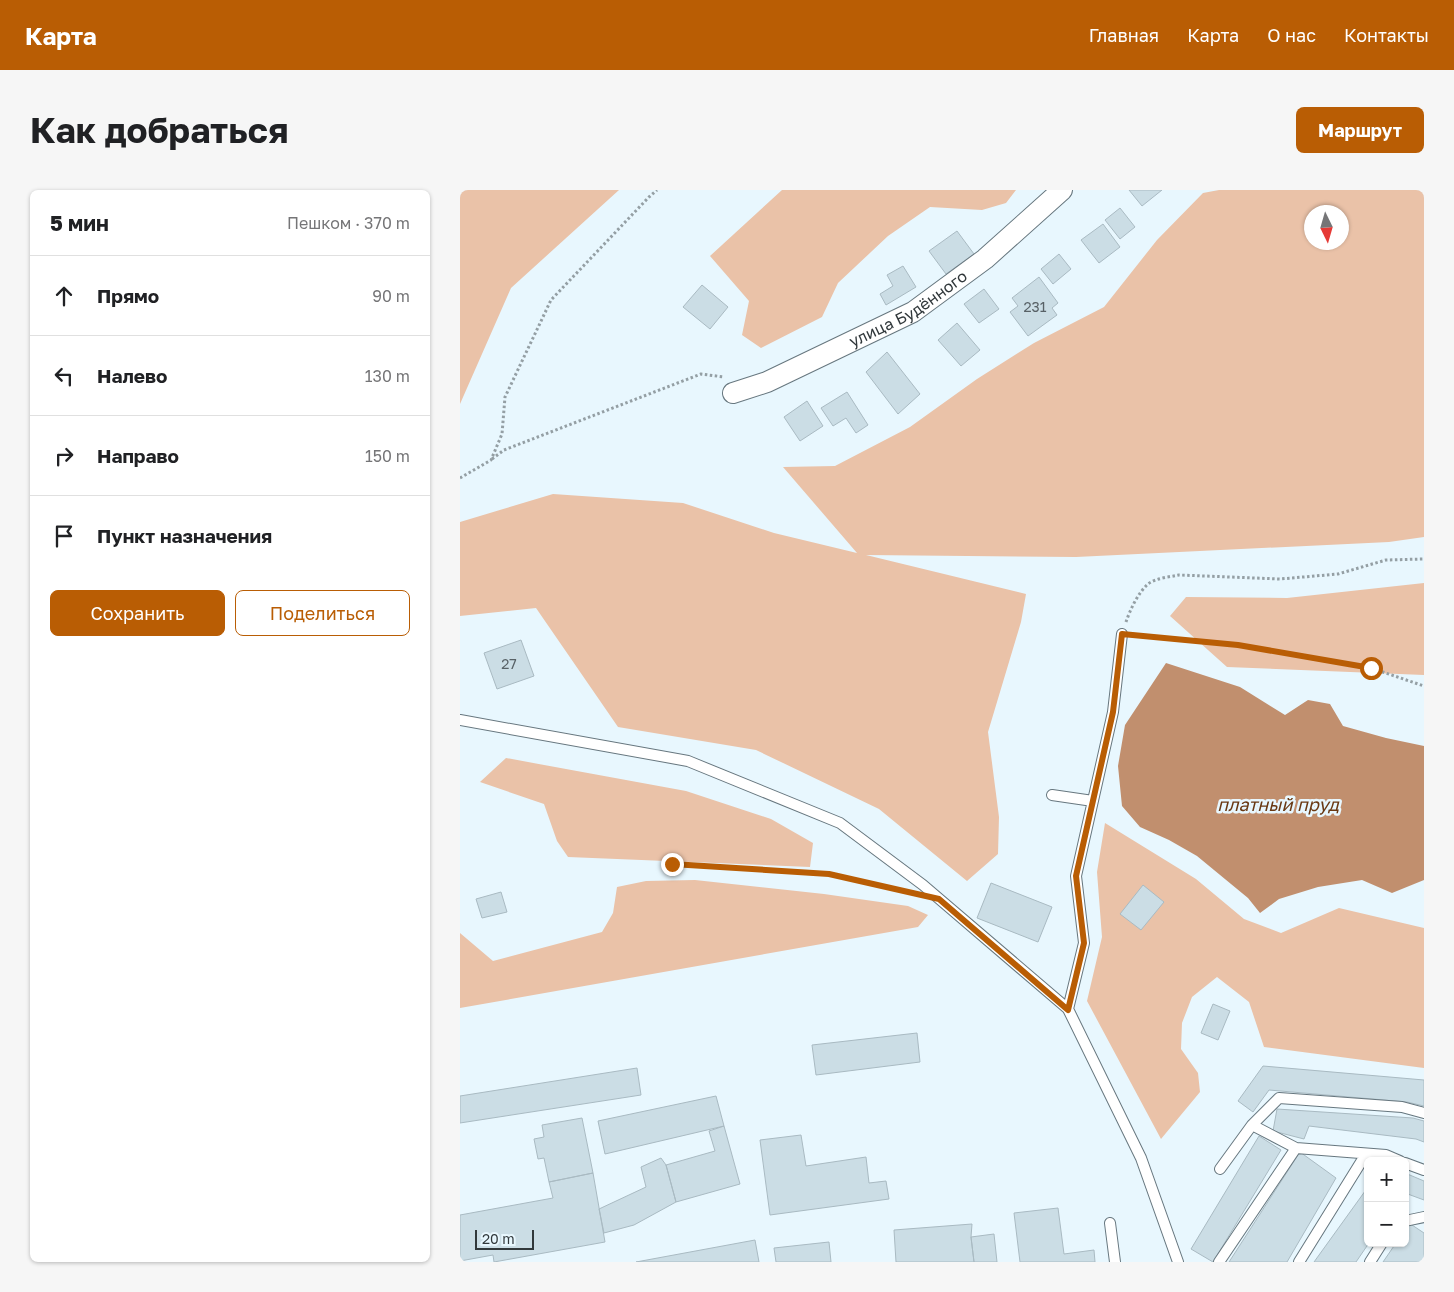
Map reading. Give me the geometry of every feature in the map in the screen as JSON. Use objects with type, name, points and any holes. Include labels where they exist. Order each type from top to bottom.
[{"type":"street","name":"улица Будённого","points":[[731,385],[767,382],[913,312],[985,259],[1062,190]]},
{"type":"lane","points":[[1068,1010],[1084,943],[1076,876],[1113,712],[1122,634]]},
{"type":"lane","points":[[460,720],[688,761],[840,823],[923,885],[1068,1010],[1141,1158],[1178,1262]]},
{"type":"lane","points":[[1052,795],[1093,801]]},
{"type":"lane","points":[[1220,1169],[1252,1125],[1279,1098],[1402,1107],[1424,1113]]},
{"type":"lane","points":[[1252,1125],[1296,1148],[1386,1155],[1391,1157]]},
{"type":"lane","points":[[1219,1262],[1296,1148]]},
{"type":"lane","points":[[1299,1262],[1366,1154]]},
{"type":"lane","points":[[1409,1164],[1424,1170]]},
{"type":"lane","points":[[1409,1219],[1424,1217]]},
{"type":"lane","points":[[1110,1223],[1115,1262]]},
{"type":"lane","points":[[1370,1262],[1379,1247]]},
{"type":"path","points":[[491,460],[502,434],[504,396],[551,300],[649,196],[657,190]]},
{"type":"path","points":[[460,478],[504,450],[701,374],[731,385]]},
{"type":"path","points":[[1424,559],[1386,560],[1338,574],[1280,580],[1179,575],[1164,577],[1148,584],[1132,606],[1122,634],[1248,646],[1371,668],[1424,686]]},
{"type":"path","points":[[672,864],[829,874],[939,899]]},
{"type":"shaded area","points":[[460,190],[619,190],[511,288],[460,404]]},
{"type":"shaded area","points":[[782,190],[1016,190],[1006,203],[982,210],[930,207],[888,236],[838,283],[822,317],[761,348],[742,335],[749,301],[710,256]]},
{"type":"shaded area","points":[[1219,190],[1424,190],[1424,537],[1389,542],[1076,557],[866,555],[1026,594],[1021,622],[988,732],[999,817],[998,854],[967,881],[879,809],[756,750],[618,727],[536,608],[460,616],[460,522],[553,494],[683,503],[774,533],[857,553],[783,467],[835,466],[910,427],[977,379],[1034,343],[1104,307],[1157,240],[1203,193]]},
{"type":"shaded area","points":[[1424,583],[1424,675],[1227,667],[1170,616],[1186,597],[1287,598]]},
{"type":"shaded area","points":[[506,758],[686,791],[771,819],[813,843],[810,867],[568,857],[557,841],[544,804],[480,782]]},
{"type":"shaded area","points":[[1105,823],[1196,879],[1244,919],[1281,933],[1339,908],[1424,928],[1424,1068],[1264,1047],[1249,1002],[1217,977],[1192,997],[1182,1023],[1181,1049],[1198,1073],[1200,1092],[1161,1139],[1087,1001],[1102,937],[1097,872]]},
{"type":"shaded area","points":[[695,880],[824,894],[908,906],[928,915],[918,927],[460,1008],[460,933],[493,961],[602,932],[613,913],[617,887],[646,881]]},
{"type":"water","name":"платный пруд","points":[[1166,663],[1240,687],[1285,715],[1308,700],[1330,704],[1343,726],[1424,746],[1424,880],[1392,893],[1362,880],[1318,887],[1279,899],[1260,913],[1248,898],[1197,856],[1169,840],[1140,827],[1122,806],[1118,766],[1125,725]]},
{"type":"building","points":[[1129,190],[1162,190],[1142,206]]},
{"type":"building","points":[[1120,208],[1135,227],[1120,239],[1105,220]]},
{"type":"building","points":[[1103,224],[1120,247],[1099,263],[1081,240]]},
{"type":"building","points":[[957,231],[974,254],[946,274],[929,251]]},
{"type":"building","points":[[1059,254],[1071,269],[1053,284],[1041,269]]},
{"type":"building","points":[[903,266],[916,287],[886,305],[880,294],[893,286],[887,275]]},
{"type":"building","points":[[1039,277],[1058,303],[1052,308],[1057,315],[1028,336],[1010,312],[1018,306],[1012,298]]},
{"type":"building","points":[[702,285],[728,307],[710,329],[683,307]]},
{"type":"building","points":[[984,289],[999,309],[979,323],[964,304]]},
{"type":"building","points":[[957,323],[980,350],[961,366],[938,340]]},
{"type":"building","points":[[887,352],[920,394],[898,414],[866,372]]},
{"type":"building","points":[[847,392],[868,425],[856,433],[846,418],[833,426],[821,408]]},
{"type":"building","points":[[807,401],[823,426],[800,441],[784,417]]},
{"type":"building","points":[[521,640],[534,676],[497,689],[484,653]]},
{"type":"building","points":[[991,883],[1052,907],[1038,942],[977,918]]},
{"type":"building","points":[[1143,885],[1164,902],[1141,930],[1120,914]]},
{"type":"building","points":[[501,892],[507,912],[482,918],[476,899]]},
{"type":"building","points":[[1213,1004],[1230,1011],[1218,1040],[1201,1033]]},
{"type":"building","points":[[917,1033],[920,1062],[816,1075],[812,1045]]},
{"type":"building","points":[[1263,1066],[1424,1080],[1424,1106],[1407,1102],[1269,1090],[1253,1112],[1238,1101]]},
{"type":"building","points":[[637,1068],[641,1095],[460,1123],[460,1096]]},
{"type":"building","points":[[716,1096],[724,1126],[605,1154],[598,1121]]},
{"type":"building","points":[[1277,1109],[1413,1118],[1424,1121],[1424,1142],[1416,1139],[1309,1126],[1304,1139],[1273,1131]]},
{"type":"building","points":[[582,1118],[593,1173],[549,1182],[544,1158],[538,1159],[534,1139],[544,1137],[542,1125]]},
{"type":"building","points":[[724,1126],[740,1184],[676,1202],[666,1165],[715,1151],[709,1131]]},
{"type":"building","points":[[801,1135],[806,1166],[866,1157],[869,1183],[886,1181],[889,1199],[770,1215],[760,1140]]},
{"type":"building","points":[[1259,1136],[1281,1150],[1213,1262],[1191,1249]]},
{"type":"building","points":[[1300,1152],[1336,1178],[1287,1262],[1229,1262]]},
{"type":"building","points":[[661,1158],[666,1165],[676,1202],[634,1225],[604,1233],[599,1209],[646,1187],[641,1167]]},
{"type":"building","points":[[593,1173],[605,1242],[494,1262],[493,1255],[460,1261],[460,1215],[553,1198],[549,1182]]},
{"type":"building","points":[[1409,1175],[1424,1181],[1424,1200],[1409,1194]]},
{"type":"building","points":[[1364,1193],[1364,1247],[1366,1247],[1356,1262],[1314,1262]]},
{"type":"building","points":[[1058,1208],[1064,1254],[1094,1250],[1095,1262],[1020,1262],[1014,1213]]},
{"type":"building","points":[[1409,1223],[1424,1233],[1424,1262],[1383,1262],[1393,1247],[1409,1247]]},
{"type":"building","points":[[972,1224],[971,1237],[974,1262],[896,1262],[894,1230]]},
{"type":"building","points":[[994,1234],[997,1262],[974,1262],[971,1237]]},
{"type":"building","points":[[755,1240],[759,1262],[636,1262]]},
{"type":"building","points":[[829,1242],[831,1262],[776,1262],[774,1248]]},
{"type":"route","points":[[672,864],[829,874],[939,899],[1068,1010],[1084,943],[1076,876],[1113,712],[1122,634],[1238,645],[1371,668]]}]
